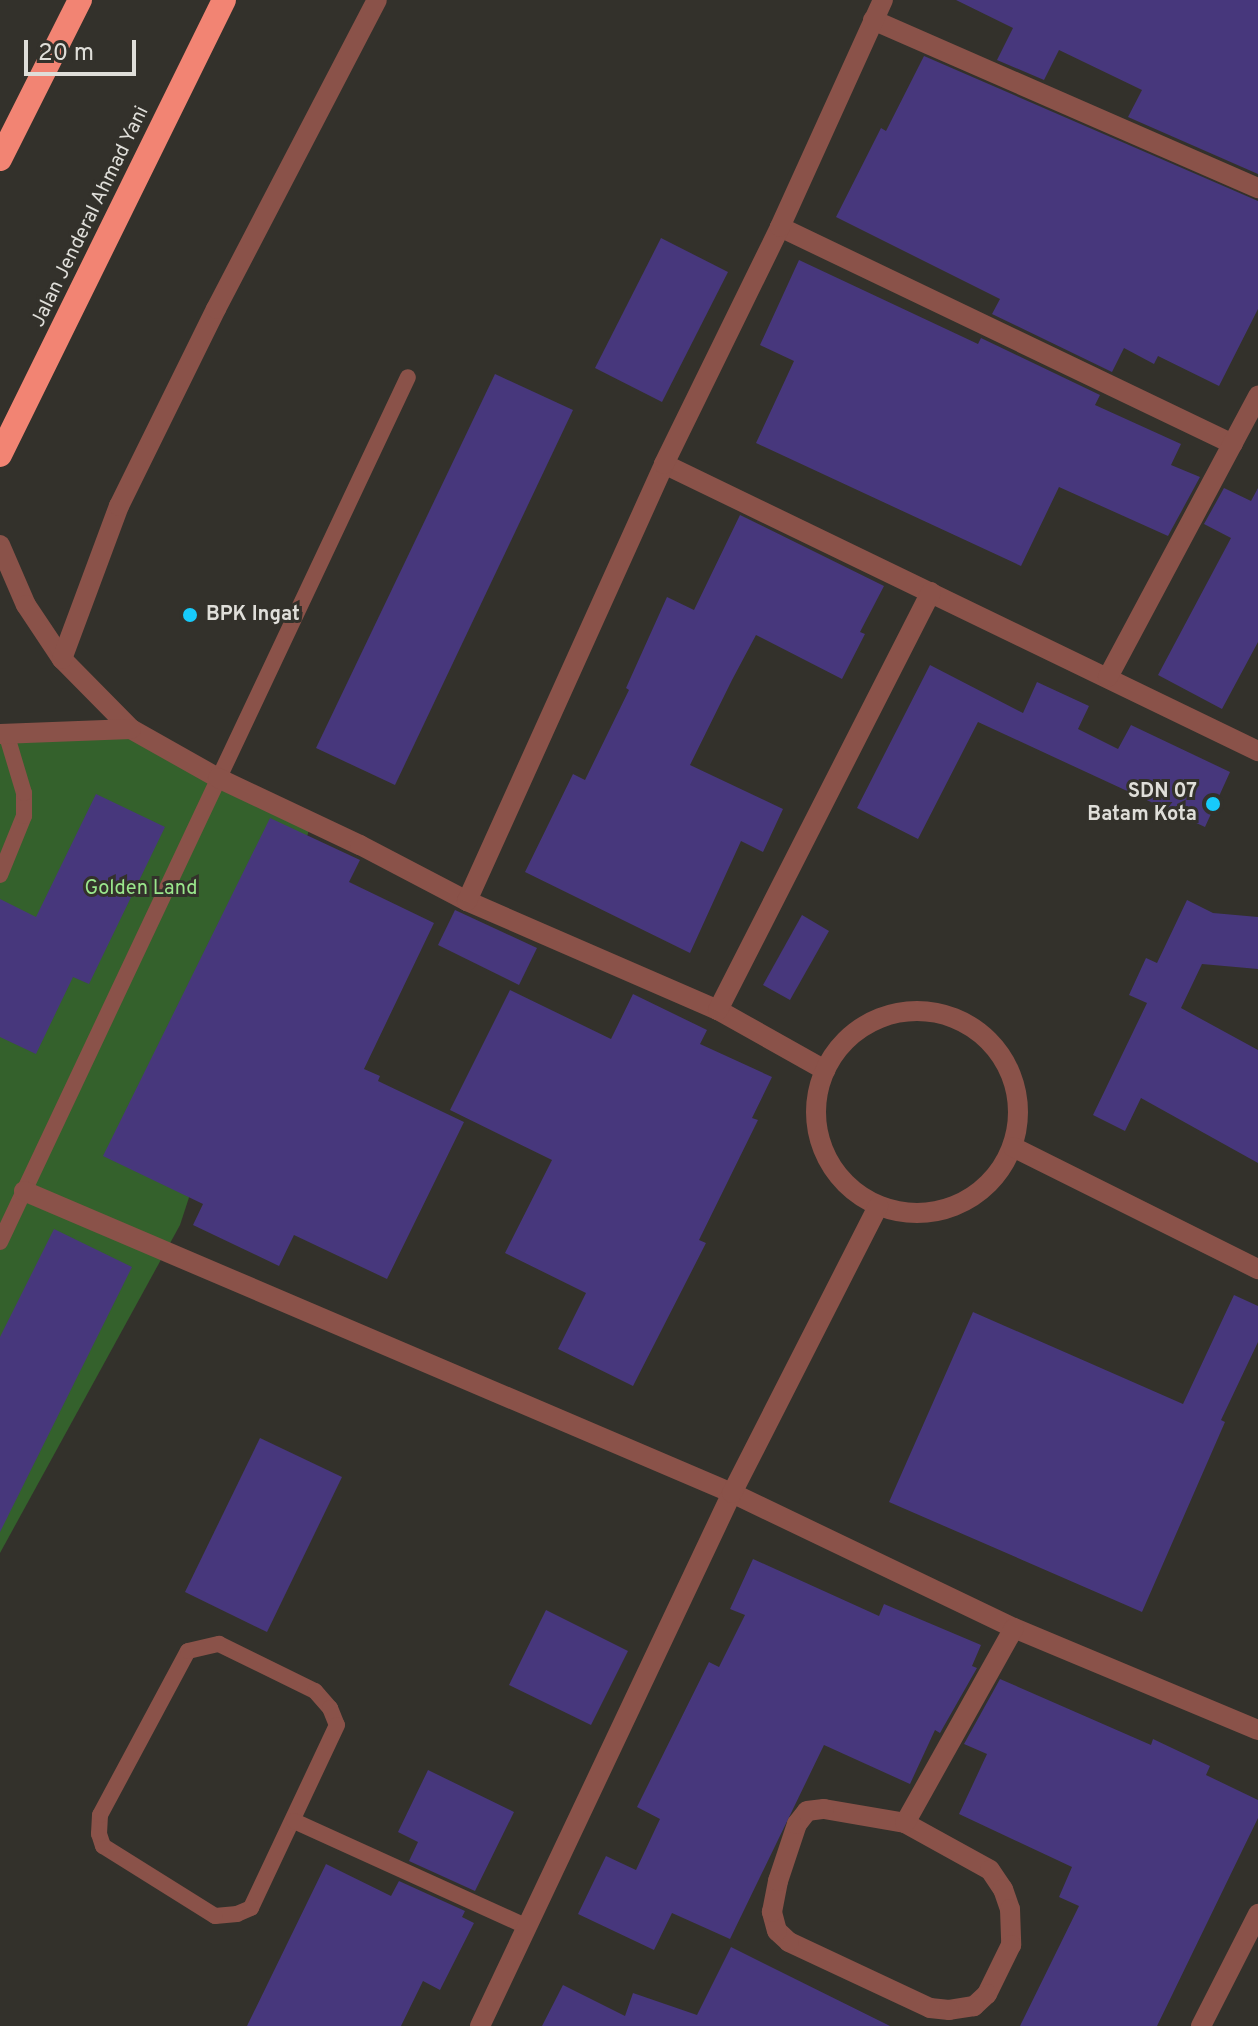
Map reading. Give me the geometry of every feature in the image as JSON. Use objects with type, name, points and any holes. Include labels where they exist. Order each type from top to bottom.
[{"type":"highway","points":[[0,159],[80,0]]},
{"type":"highway","name":"Jalan Jenderal Ahmad Yani","points":[[0,455],[224,0]]},
{"type":"street","points":[[62,659],[119,506],[216,309],[377,0]]},
{"type":"street","points":[[467,901],[664,464],[780,227],[883,0]]},
{"type":"street","points":[[873,20],[1258,188]]},
{"type":"street","points":[[780,227],[1233,444]]},
{"type":"street","points":[[1108,677],[1258,396]]},
{"type":"street","points":[[664,464],[1258,751]]},
{"type":"street","points":[[0,545],[26,605],[62,659],[131,729],[218,778],[360,845],[467,901],[718,1010],[825,1070]]},
{"type":"street","points":[[718,1010],[931,592]]},
{"type":"street","points":[[3,733],[131,729]]},
{"type":"street","points":[[905,1012],[940,1014],[980,1035],[997,1050],[1013,1080],[1019,1114],[1013,1147],[997,1176],[962,1202],[942,1210],[910,1213],[878,1206],[850,1188],[829,1163],[817,1133],[816,1101],[825,1070],[845,1041],[872,1021],[905,1012]]},
{"type":"street","points":[[1013,1147],[1258,1269]]},
{"type":"street","points":[[24,1191],[732,1493],[1014,1628],[1258,1730]]},
{"type":"street","points":[[480,2026],[732,1493],[878,1206]]},
{"type":"street","points":[[905,1823],[1014,1628]]},
{"type":"street","points":[[824,1809],[905,1823],[990,1870],[1003,1889],[1012,1925],[1011,1945],[987,1994],[974,2006],[949,2010],[930,2008],[789,1942],[777,1931],[772,1912],[778,1881],[797,1824],[807,1811],[824,1809]]},
{"type":"street","points":[[1201,2026],[1258,1914]]},
{"type":"lane","points":[[0,1242],[408,377]]},
{"type":"lane","points":[[0,875],[24,816],[24,793],[3,733]]},
{"type":"lane","points":[[219,1644],[315,1691],[330,1708],[337,1725],[294,1821],[251,1908],[237,1914],[215,1916],[103,1846],[99,1834],[100,1815],[188,1651],[219,1644]]},
{"type":"lane","points":[[294,1821],[528,1927]]},
{"type":"green space","name":"Golden Land","points":[[126,722],[314,815],[180,1225],[0,1553],[0,730]]},
{"type":"building","points":[[956,0],[1258,0],[1258,174],[1128,117],[1142,90],[1059,50],[1044,80],[997,60],[1013,28]]},
{"type":"building","points":[[924,56],[1258,201],[1258,309],[1219,386],[1158,356],[1154,364],[1124,348],[1112,372],[992,314],[1000,299],[836,217],[881,128],[886,131]]},
{"type":"building","points":[[661,238],[728,272],[662,402],[595,368]]},
{"type":"building","points":[[799,260],[978,344],[981,338],[1100,395],[1095,405],[1181,444],[1171,465],[1200,477],[1168,536],[1059,487],[1021,566],[756,443],[794,361],[760,345]]},
{"type":"building","points":[[495,374],[573,410],[395,785],[316,748]]},
{"type":"building","points":[[1224,488],[1251,501],[1258,488],[1258,642],[1222,709],[1158,675],[1231,538],[1204,524]]},
{"type":"building","points":[[740,515],[884,586],[860,632],[865,634],[842,679],[756,635],[732,680],[690,765],[783,809],[763,852],[741,841],[690,953],[525,872],[573,774],[585,780],[629,690],[626,688],[667,597],[694,610]]},
{"type":"building","points":[[930,665],[1023,713],[1037,682],[1089,706],[1078,729],[1118,749],[1131,725],[1230,772],[1205,827],[978,722],[918,839],[857,808]]},
{"type":"building","points":[[96,794],[165,827],[89,984],[73,977],[36,1054],[0,1037],[0,899],[36,917]]},
{"type":"building","points":[[270,818],[360,860],[349,882],[434,923],[364,1069],[380,1076],[378,1081],[464,1122],[387,1279],[294,1235],[279,1266],[193,1225],[203,1204],[103,1156]]},
{"type":"building","points":[[1187,900],[1213,913],[1258,917],[1258,969],[1202,964],[1181,1008],[1258,1050],[1258,1163],[1141,1098],[1125,1131],[1093,1115],[1147,1003],[1129,995],[1146,958],[1157,963]]},
{"type":"building","points":[[455,910],[537,948],[519,985],[438,945]]},
{"type":"building","points":[[802,915],[829,931],[790,1000],[763,985]]},
{"type":"building","points":[[510,990],[611,1039],[633,994],[707,1030],[700,1044],[772,1077],[752,1118],[758,1120],[699,1240],[706,1243],[633,1386],[558,1349],[586,1293],[505,1253],[552,1160],[450,1110]]},
{"type":"building","points":[[54,1229],[132,1267],[0,1532],[0,1337]]},
{"type":"building","points":[[1234,1295],[1258,1306],[1258,1342],[1221,1420],[1225,1422],[1142,1612],[889,1502],[973,1312],[1183,1404]]},
{"type":"building","points":[[260,1438],[342,1477],[267,1632],[185,1592]]},
{"type":"building","points":[[753,1559],[879,1616],[884,1604],[981,1645],[972,1666],[977,1668],[940,1733],[935,1730],[910,1784],[824,1745],[730,1939],[672,1913],[654,1950],[578,1914],[606,1856],[636,1870],[660,1819],[637,1807],[709,1662],[719,1667],[745,1615],[730,1609]]},
{"type":"building","points":[[546,1610],[628,1651],[591,1725],[509,1685]]},
{"type":"building","points":[[1000,1679],[1151,1745],[1153,1739],[1210,1766],[1206,1775],[1258,1800],[1258,1818],[1157,2026],[1020,2026],[1079,1906],[1059,1897],[1072,1867],[959,1814],[987,1754],[964,1744]]},
{"type":"building","points":[[428,1770],[514,1812],[475,1891],[409,1861],[418,1842],[398,1832]]},
{"type":"building","points":[[326,1864],[391,1896],[399,1881],[465,1911],[462,1917],[474,1923],[440,1990],[423,1981],[401,2026],[247,2026]]},
{"type":"building","points":[[731,1947],[890,2026],[542,2026],[563,1985],[625,2016],[633,1993],[697,2015]]},
{"type":"place","name":"BPK Ingat","points":[[190,615]]},
{"type":"place","name":"SDN 07 Batam Kota","points":[[1213,804]]}]
